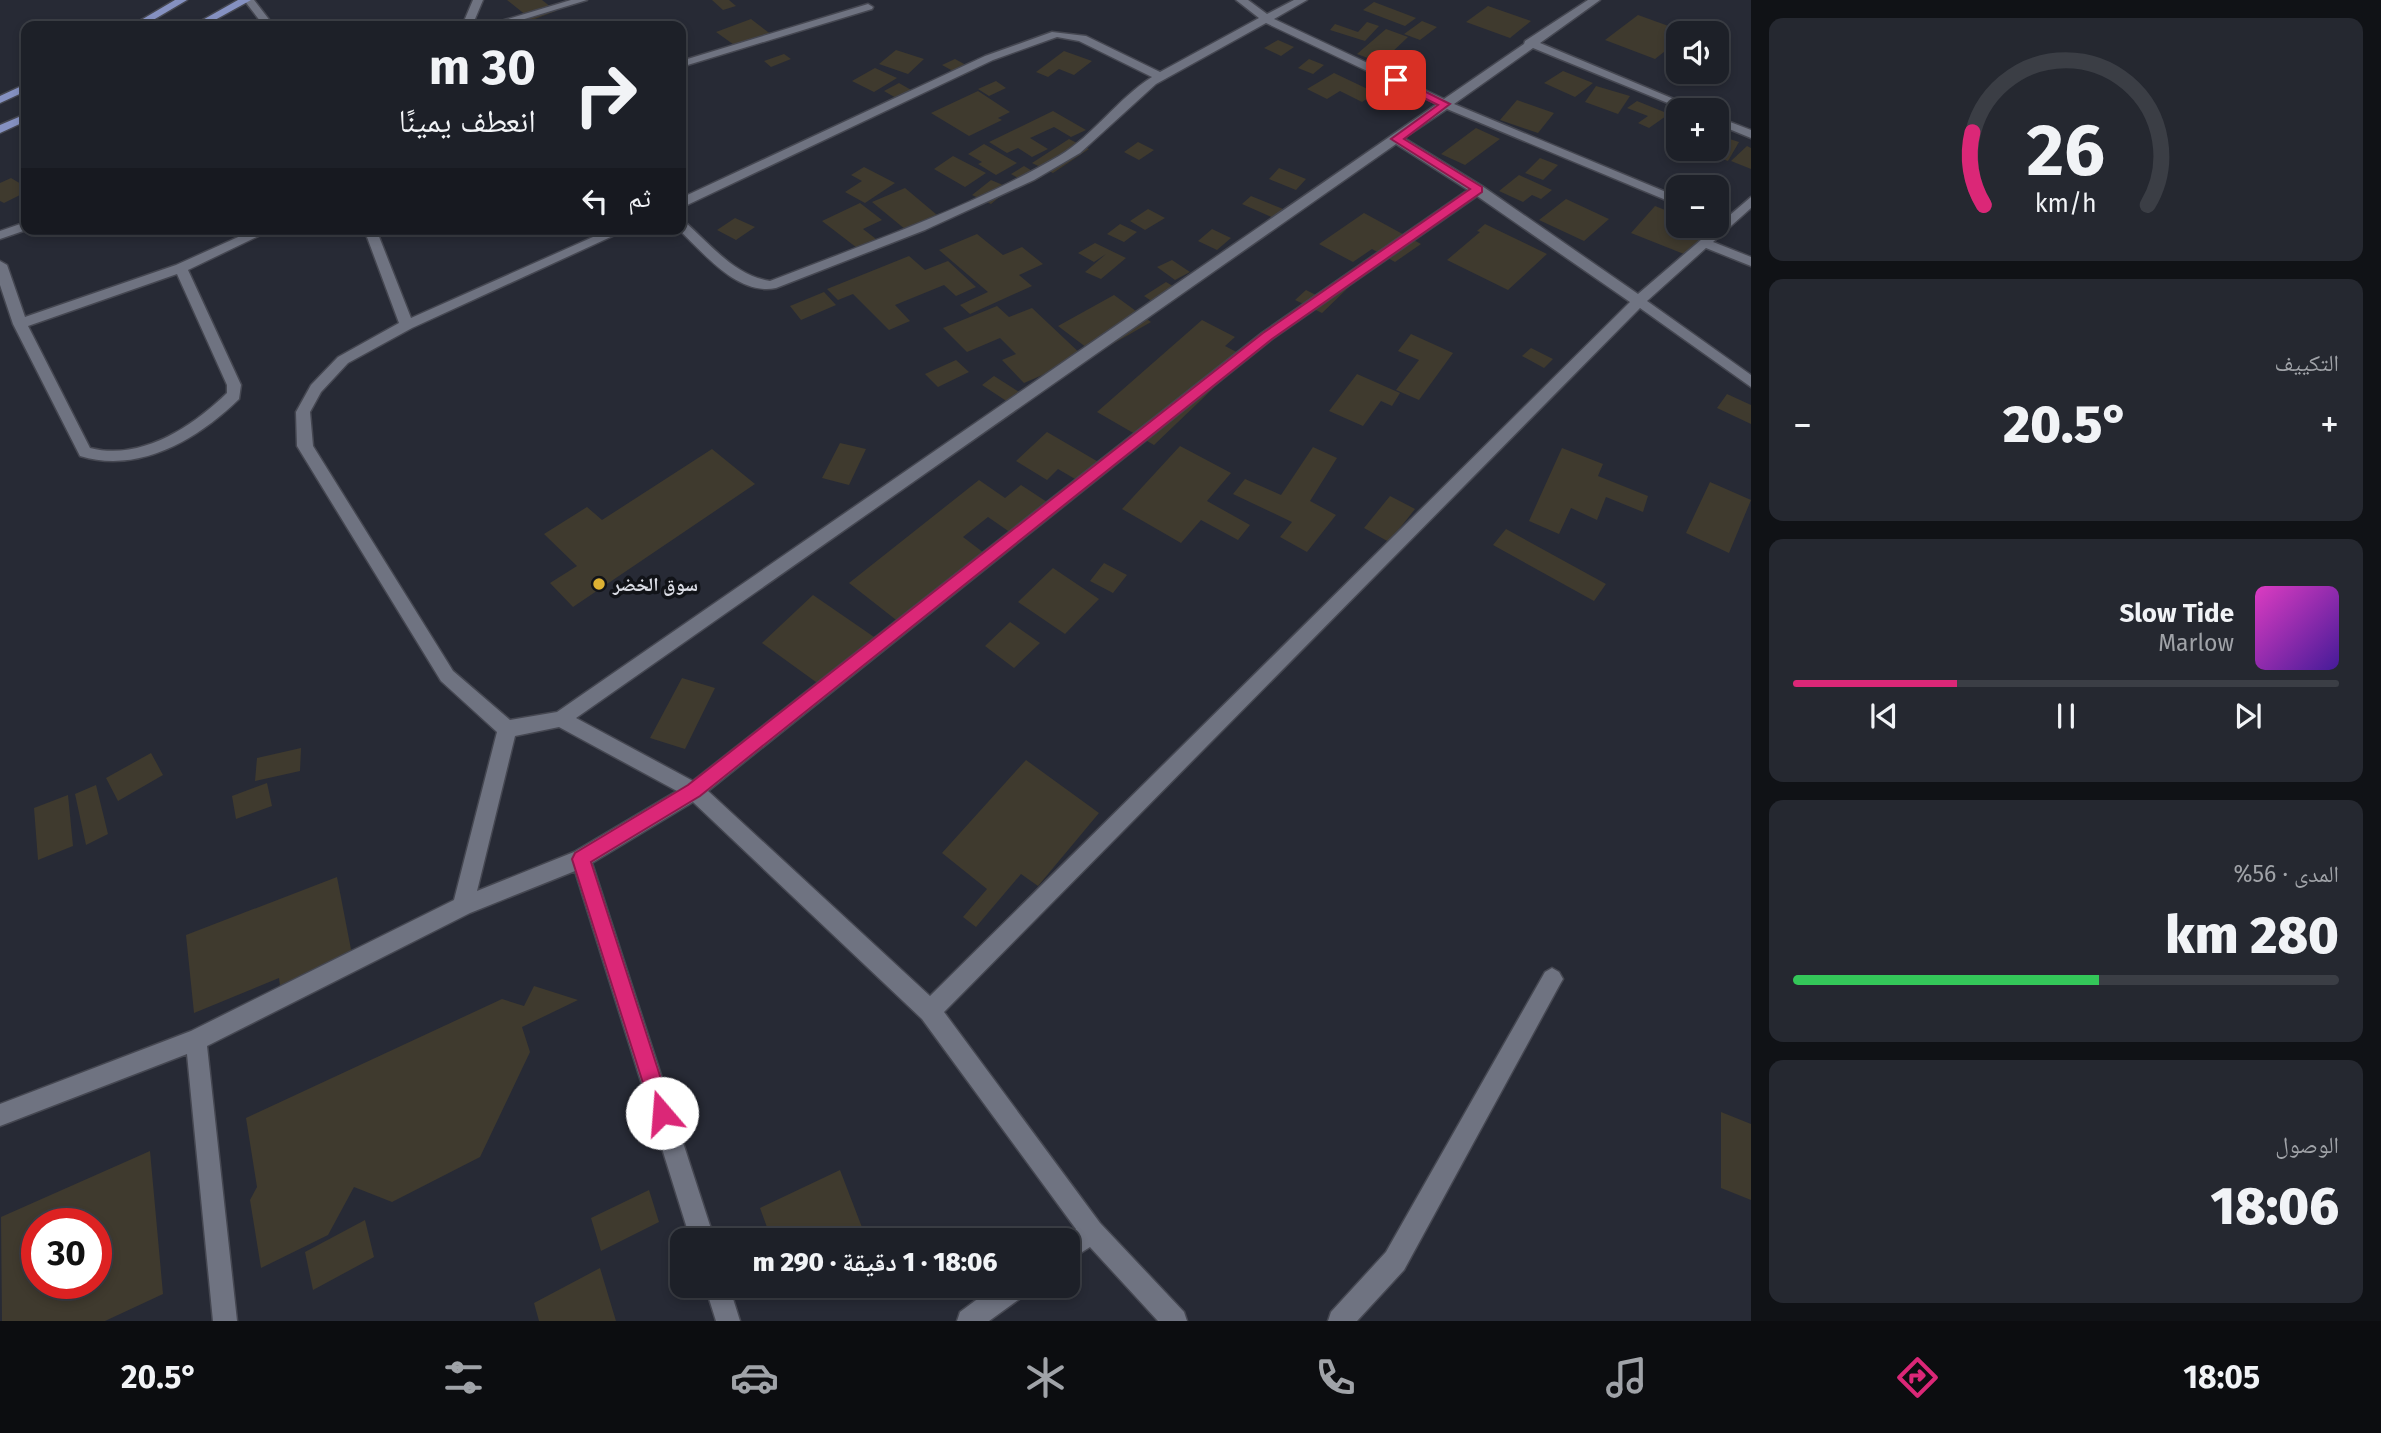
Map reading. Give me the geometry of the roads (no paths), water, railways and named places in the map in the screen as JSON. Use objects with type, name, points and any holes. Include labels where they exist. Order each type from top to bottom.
[{"type":"main road","points":[[145,21],[182,0]]},
{"type":"main road","points":[[207,21],[247,0]]},
{"type":"main road","points":[[0,100],[21,90]]},
{"type":"main road","points":[[0,130],[21,120]]},
{"type":"street","points":[[247,0],[265,21]]},
{"type":"street","points":[[469,21],[478,0]]},
{"type":"street","points":[[508,21],[582,0]]},
{"type":"street","points":[[1241,0],[1267,19],[1445,104],[1666,196]]},
{"type":"street","points":[[686,229],[741,276],[760,285],[771,285],[903,233],[1048,167],[1084,145],[1124,104],[1161,77],[1302,0]]},
{"type":"street","points":[[507,729],[561,719],[1397,139],[1529,43],[1595,0]]},
{"type":"street","points":[[686,62],[867,7]]},
{"type":"street","points":[[686,201],[989,58],[1056,34],[1069,33],[1082,38],[1161,77]]},
{"type":"street","points":[[1529,43],[1666,99]]},
{"type":"street","points":[[1729,125],[1751,134]]},
{"type":"street","points":[[1397,139],[1478,189],[1640,300],[1751,382]]},
{"type":"street","points":[[0,1115],[196,1040],[463,906],[581,859],[694,791],[1267,336],[1478,189]]},
{"type":"street","points":[[1729,215],[1751,201]]},
{"type":"street","points":[[0,234],[21,228]]},
{"type":"street","points":[[20,324],[181,268],[254,235]]},
{"type":"street","points":[[372,235],[407,325]]},
{"type":"street","points":[[507,729],[447,676],[305,446],[303,412],[316,389],[343,360],[407,325],[609,235]]},
{"type":"street","points":[[930,1011],[1640,300],[1707,244],[1711,238]]},
{"type":"street","points":[[1707,244],[1751,262]]},
{"type":"street","points":[[0,265],[20,324],[85,452],[102,459],[125,458],[188,432],[218,412],[234,395],[234,385],[181,268]]},
{"type":"street","points":[[561,719],[694,791],[930,1011],[1092,1231],[1175,1321]]},
{"type":"street","points":[[463,906],[507,729]]},
{"type":"street","points":[[581,859],[699,1228]]},
{"type":"street","points":[[1340,1321],[1395,1261],[1552,979]]},
{"type":"street","points":[[196,1040],[225,1321]]},
{"type":"street","points":[[1080,1240],[1092,1231]]},
{"type":"street","points":[[721,1298],[728,1321]]},
{"type":"street","points":[[969,1321],[1000,1298]]},
{"type":"place","name":"سوق الخضر","points":[[599,584]]}]
